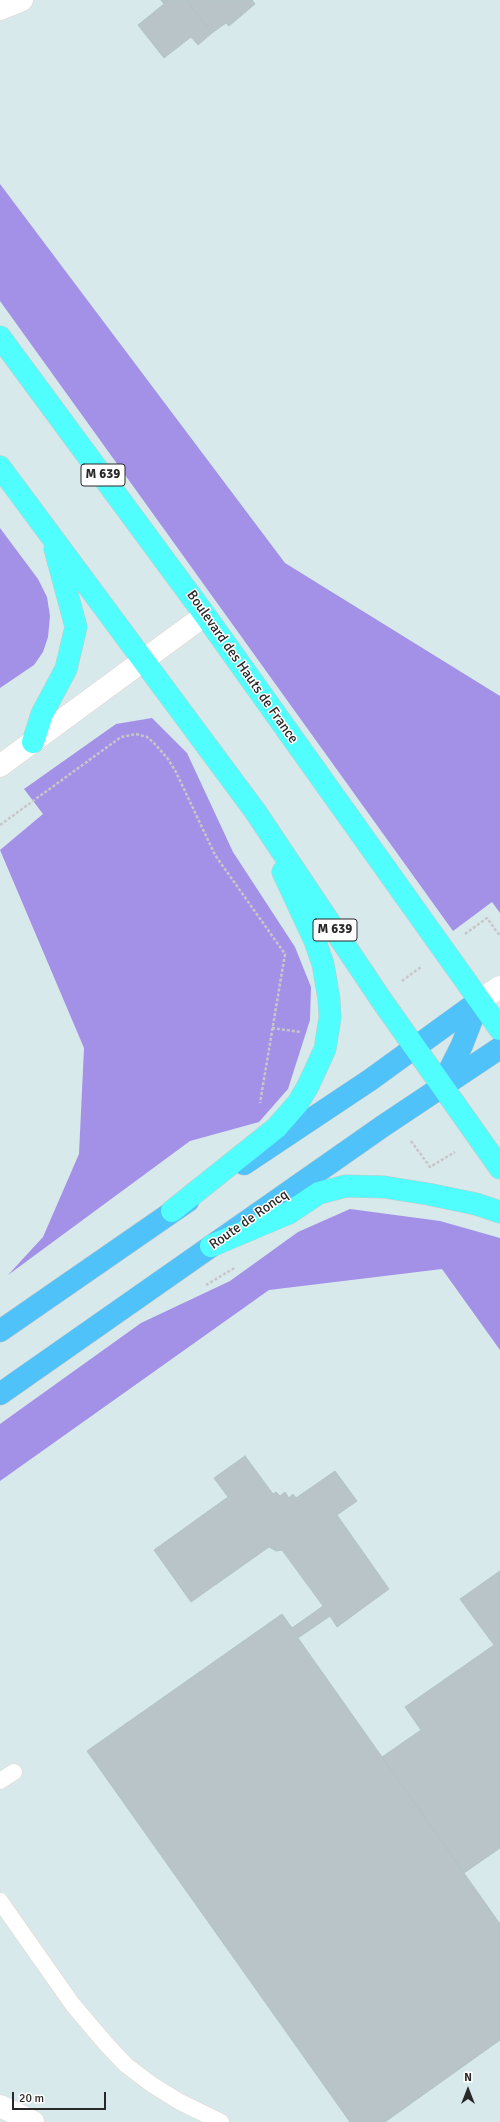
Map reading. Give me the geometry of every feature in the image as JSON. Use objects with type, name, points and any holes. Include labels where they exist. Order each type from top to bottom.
[{"type":"highway","name":"Boulevard des Hauts de France","points":[[0,337],[205,615],[500,1029]]},
{"type":"highway","name":"M 639","points":[[0,467],[255,811],[380,998],[500,1168]]},
{"type":"highway","points":[[33,742],[42,714],[66,669],[76,627],[51,536]]},
{"type":"highway","points":[[172,1211],[276,1128],[287,1116],[308,1086],[318,1067],[328,1035],[329,999],[323,964],[306,922],[255,811]]},
{"type":"highway","points":[[211,1246],[289,1213],[319,1193],[332,1189],[363,1185],[428,1194],[476,1204],[500,1212]]},
{"type":"main road","points":[[0,1331],[172,1211],[415,1048],[479,1001]]},
{"type":"main road","points":[[442,1085],[462,1045],[479,1001]]},
{"type":"main road","points":[[415,1048],[500,1043]]},
{"type":"main road","name":"Route de Roncq","points":[[0,1394],[442,1085],[500,1048]]},
{"type":"street","points":[[0,9],[22,0]]},
{"type":"street","points":[[0,766],[205,615]]},
{"type":"street","points":[[479,1001],[500,987]]},
{"type":"street","points":[[0,2106],[33,2122]]},
{"type":"lane","points":[[0,1781],[14,1772]]},
{"type":"lane","points":[[0,1901],[73,2005],[126,2065],[151,2084],[180,2102],[221,2122]]},
{"type":"path","points":[[0,825],[121,737],[136,734],[147,737],[168,758],[215,855],[285,954],[259,1109]]},
{"type":"path","points":[[380,998],[487,918],[500,936]]},
{"type":"path","points":[[428,1194],[430,1167]]},
{"type":"path","points":[[200,1288],[215,1282],[240,1265]]},
{"type":"shaded area","points":[[0,184],[285,563],[500,696],[500,913],[492,902],[453,931],[0,301]]},
{"type":"shaded area","points":[[0,528],[38,579],[47,597],[50,616],[48,637],[43,652],[34,665],[0,688]]},
{"type":"shaded area","points":[[152,718],[187,753],[233,852],[295,947],[311,987],[310,1020],[288,1089],[259,1122],[190,1141],[8,1275],[43,1237],[79,1154],[84,1048],[0,850],[43,814],[24,789],[116,724]]},
{"type":"shaded area","points":[[350,1209],[440,1221],[500,1238],[500,1350],[442,1269],[269,1290],[0,1481],[0,1424],[141,1323],[230,1281],[298,1232]]},
{"type":"building","points":[[161,0],[186,0],[212,33],[198,45],[191,37],[164,58],[138,25],[164,4]]},
{"type":"building","points":[[186,0],[252,0],[255,4],[229,26],[226,23],[212,33]]},
{"type":"building","points":[[245,1456],[273,1494],[276,1492],[280,1496],[285,1492],[289,1498],[293,1494],[296,1498],[335,1471],[357,1501],[337,1515],[389,1589],[337,1627],[330,1616],[298,1638],[500,1924],[500,2040],[385,2122],[350,2122],[87,1751],[282,1614],[292,1628],[323,1606],[282,1550],[276,1551],[269,1547],[191,1602],[154,1550],[228,1497],[214,1478]]},
{"type":"building","points":[[500,1571],[500,1848],[464,1873],[382,1757],[421,1730],[405,1707],[494,1645],[460,1599]]}]
